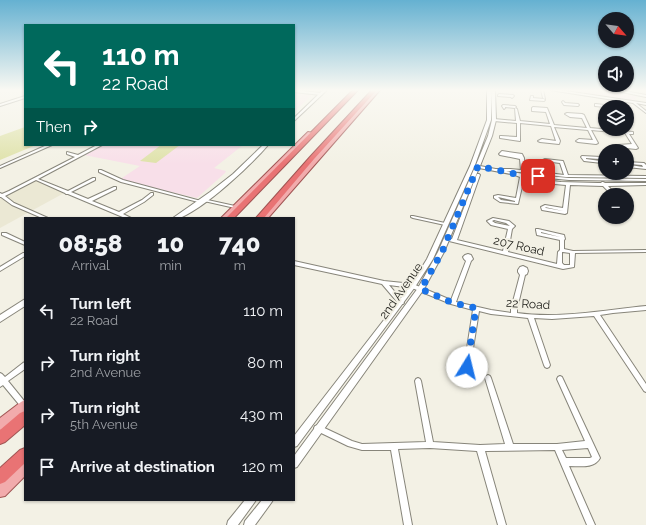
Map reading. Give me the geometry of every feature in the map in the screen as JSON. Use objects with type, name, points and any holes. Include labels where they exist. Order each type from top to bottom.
[{"type":"highway","points":[[231,217],[331,114]]},
{"type":"highway","points":[[261,217],[312,158],[353,114]]},
{"type":"highway","points":[[0,438],[24,410]]},
{"type":"highway","points":[[0,477],[24,455]]},
{"type":"main road","points":[[226,217],[330,114]]},
{"type":"main road","points":[[265,217],[355,114]]},
{"type":"main road","points":[[178,217],[215,194],[265,146]]},
{"type":"main road","points":[[0,319],[24,303]]},
{"type":"main road","points":[[0,425],[24,410]]},
{"type":"main road","points":[[0,491],[24,469]]},
{"type":"street","name":"2nd Avenue","points":[[295,462],[318,428],[421,289],[450,240],[475,166],[489,120],[489,114]]},
{"type":"street","name":"2nd Avenue","points":[[295,443],[413,286],[430,259],[445,224],[475,166],[494,120],[494,114]]},
{"type":"street","points":[[518,114],[517,123],[519,138]]},
{"type":"street","points":[[548,114],[558,142]]},
{"type":"street","points":[[583,117],[595,141]]},
{"type":"street","points":[[494,120],[598,130]]},
{"type":"street","points":[[0,167],[48,146]]},
{"type":"street","points":[[44,217],[13,204],[1,195],[36,179],[98,146]]},
{"type":"street","points":[[522,158],[500,154],[503,152],[521,155],[522,158],[523,172]]},
{"type":"street","points":[[68,153],[77,156]]},
{"type":"street","points":[[562,162],[566,176]]},
{"type":"street","points":[[475,166],[516,174],[568,179],[646,179]]},
{"type":"street","points":[[496,170],[566,176],[598,175]]},
{"type":"street","points":[[100,171],[122,181],[203,201],[235,207]]},
{"type":"street","points":[[516,174],[522,178],[568,183],[646,184]]},
{"type":"street","points":[[450,240],[478,175]]},
{"type":"street","points":[[518,200],[522,178]]},
{"type":"street","points":[[634,178],[646,179]]},
{"type":"street","points":[[36,179],[126,217]]},
{"type":"street","points":[[67,193],[94,179]]},
{"type":"street","points":[[565,210],[568,183]]},
{"type":"street","points":[[603,183],[608,188]]},
{"type":"street","points":[[88,201],[115,188]]},
{"type":"street","points":[[118,214],[143,201],[152,194]]},
{"type":"street","points":[[412,217],[445,224]]},
{"type":"street","points":[[505,253],[510,228]]},
{"type":"street","points":[[4,234],[24,244]]},
{"type":"street","name":"207 Road","points":[[450,240],[564,267]]},
{"type":"street","points":[[563,240],[559,263],[564,267],[572,266],[573,252]]},
{"type":"street","points":[[562,250],[573,252],[646,251]]},
{"type":"street","points":[[0,269],[24,255]]},
{"type":"street","points":[[453,303],[468,260]]},
{"type":"street","name":"22 Road","points":[[295,263],[384,283],[413,286],[453,303],[514,315],[596,314],[646,308]]},
{"type":"street","points":[[514,315],[514,309],[523,273]]},
{"type":"street","points":[[384,283],[400,303]]},
{"type":"street","points":[[467,367],[476,308]]},
{"type":"street","points":[[596,314],[646,389]]},
{"type":"street","points":[[530,316],[547,365]]},
{"type":"street","points":[[24,366],[1,381],[24,408]]},
{"type":"street","points":[[488,378],[510,447]]},
{"type":"street","points":[[560,379],[596,458],[591,462],[563,462]]},
{"type":"street","points":[[418,381],[430,445]]},
{"type":"street","points":[[318,428],[350,444],[362,447],[430,445],[480,448],[557,447],[590,444]]},
{"type":"street","points":[[394,446],[408,525]]},
{"type":"street","points":[[557,447],[591,525]]},
{"type":"street","points":[[480,448],[502,525]]},
{"type":"street","points":[[232,525],[250,501]]},
{"type":"street","points":[[249,525],[267,501]]},
{"type":"shaded area","points":[[100,146],[242,146],[214,168],[226,171],[197,198],[119,180],[140,166],[84,155]]},
{"type":"shaded area","points":[[33,178],[66,192],[0,228],[0,194]]},
{"type":"green space","points":[[24,127],[24,146],[34,146],[0,160],[0,136]]},
{"type":"green space","points":[[160,146],[179,146],[156,163],[140,161]]},
{"type":"route","points":[[467,367],[476,308],[453,303],[421,289],[442,252],[478,166],[516,174],[538,176]]}]
